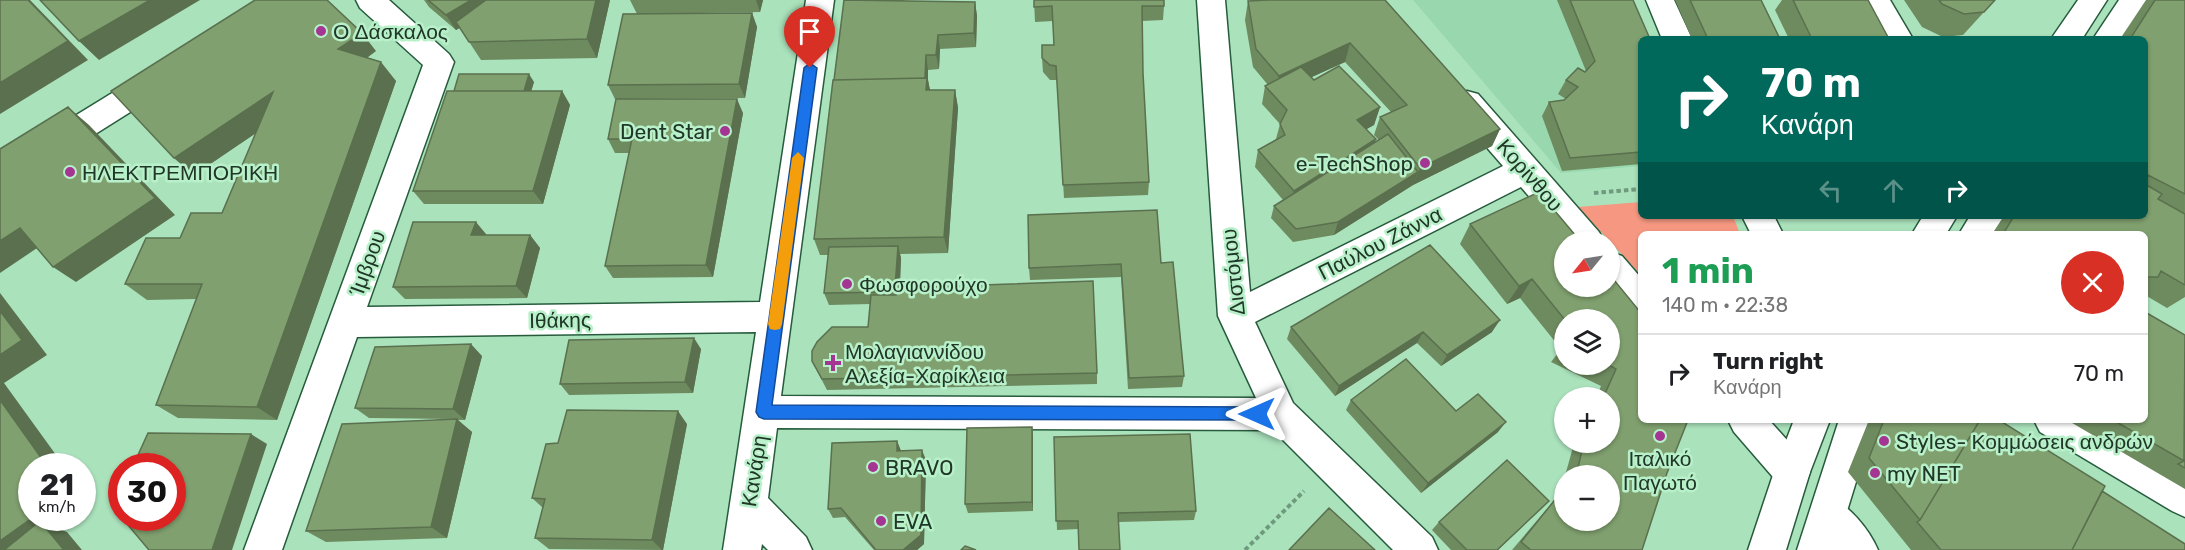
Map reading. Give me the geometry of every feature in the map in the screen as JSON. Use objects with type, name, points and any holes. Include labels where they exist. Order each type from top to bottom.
[{"type":"street","name":"Ίμβρου","points":[[263,550],[439,62],[370,0]]},
{"type":"street","name":"Κανάρη","points":[[742,550],[764,412],[820,0]]},
{"type":"street","name":"Διστόμου","points":[[1211,0],[1234,316],[1281,414],[1419,550]]},
{"type":"street","points":[[1660,0],[1676,36]]},
{"type":"street","points":[[1876,0],[1896,36]]},
{"type":"street","points":[[2068,36],[2093,0]]},
{"type":"street","points":[[2110,36],[2134,0]]},
{"type":"street","points":[[0,178],[178,67]]},
{"type":"street","name":"Κορίνθου","points":[[1448,80],[1578,231]]},
{"type":"street","name":"Παύλου Ζάννα","points":[[1234,316],[1525,170]]},
{"type":"street","points":[[1620,277],[1638,298]]},
{"type":"street","name":"Ιθάκης","points":[[345,322],[776,317]]},
{"type":"street","points":[[764,412],[1281,414]]},
{"type":"street","points":[[1749,423],[1792,472]]},
{"type":"street","points":[[1767,550],[1792,472],[1811,423]]},
{"type":"street","points":[[1816,550],[1856,423]]},
{"type":"street","points":[[2057,423],[2185,499]]},
{"type":"street","points":[[748,503],[793,550]]},
{"type":"street","points":[[1827,513],[1859,550]]},
{"type":"path","points":[[1245,550],[1331,464]]},
{"type":"shaded area","points":[[1413,0],[1628,0],[1640,36],[1638,36],[1638,166],[1561,173]]},
{"type":"shaded area","points":[[1638,202],[1638,219],[1734,219],[1739,231],[1638,231],[1638,272],[1620,252],[1620,231],[1600,231],[1578,207]]},
{"type":"building","points":[[0,0],[28,0],[68,41],[0,83]]},
{"type":"building","points":[[40,0],[150,0],[79,41]]},
{"type":"building","points":[[255,0],[327,0],[362,33],[338,49],[381,62],[257,407],[156,405],[202,284],[125,284],[146,238],[180,238],[191,213],[222,213],[273,92],[174,158],[111,91]]},
{"type":"building","points":[[428,0],[471,0],[446,15]]},
{"type":"building","points":[[486,0],[596,0],[587,39],[469,42],[456,22]]},
{"type":"building","points":[[844,0],[975,2],[974,33],[938,35],[936,55],[926,55],[925,78],[834,80]]},
{"type":"building","points":[[1034,0],[1164,0],[1164,6],[1142,6],[1149,182],[1063,185],[1056,66],[1050,65],[1042,58],[1042,45],[1054,45],[1052,6],[1034,7]]},
{"type":"building","points":[[1385,0],[1500,129],[1420,168],[1380,117],[1407,105],[1350,43],[1279,76],[1256,49],[1248,1]]},
{"type":"building","points":[[1570,0],[1633,0],[1649,36],[1638,36],[1638,152],[1570,158],[1549,102],[1564,100],[1578,87],[1566,80],[1578,68],[1585,72],[1595,61]]},
{"type":"building","points":[[1690,0],[1761,0],[1779,36],[1707,36]]},
{"type":"building","points":[[1793,0],[1868,0],[1887,36],[1811,36]]},
{"type":"building","points":[[1939,0],[1995,0],[1984,12],[1964,14],[1942,4]]},
{"type":"building","points":[[2155,0],[2185,0],[2185,194],[2148,175],[2148,36],[2132,36]]},
{"type":"building","points":[[752,13],[739,84],[608,85],[623,14]]},
{"type":"building","points":[[1339,66],[1380,107],[1357,120],[1376,139],[1294,191],[1258,150],[1285,135],[1280,124],[1287,110],[1265,86],[1301,67],[1314,80]]},
{"type":"building","points":[[459,74],[529,74],[524,91],[454,91]]},
{"type":"building","points":[[927,78],[926,90],[955,90],[944,237],[814,239],[833,80]]},
{"type":"building","points":[[447,91],[562,91],[533,191],[413,191]]},
{"type":"building","points":[[616,99],[737,99],[706,265],[605,266],[632,139],[608,139]]},
{"type":"building","points":[[68,107],[155,198],[53,267],[20,228],[0,241],[0,149]]},
{"type":"building","points":[[1388,134],[1418,172],[1338,222],[1296,229],[1274,206]]},
{"type":"building","points":[[2148,186],[2162,194],[2158,199],[2185,214],[2185,285],[2161,271],[2158,277],[2148,277],[2148,231],[2005,231],[2012,219],[2148,219]]},
{"type":"building","points":[[1539,192],[1572,231],[1554,231],[1554,297],[1620,297],[1620,287],[1638,309],[1638,423],[1687,423],[1667,473],[1642,550],[1531,550],[1521,542],[1554,501],[1554,531],[1620,531],[1620,465],[1579,465],[1581,453],[1620,453],[1620,387],[1608,387],[1613,375],[1620,375],[1620,309],[1556,309],[1532,279],[1519,286],[1470,224]]},
{"type":"building","points":[[1157,210],[1161,263],[1173,262],[1184,376],[1129,378],[1121,264],[1029,268],[1028,215]]},
{"type":"building","points":[[413,222],[476,222],[471,235],[530,235],[516,286],[393,287]]},
{"type":"building","points":[[1430,245],[1500,320],[1447,355],[1423,332],[1339,386],[1291,327]]},
{"type":"building","points":[[898,246],[895,288],[1093,281],[1097,373],[822,379],[812,361],[812,351],[817,342],[832,327],[868,327],[871,295],[896,295],[896,292],[824,293],[829,247]]},
{"type":"building","points":[[0,311],[22,340],[0,355]]},
{"type":"building","points":[[2148,314],[2185,335],[2184,461],[2118,423],[2148,423]]},
{"type":"building","points":[[694,338],[685,382],[560,384],[569,340]]},
{"type":"building","points":[[471,344],[453,409],[355,408],[375,347]]},
{"type":"building","points":[[1406,359],[1456,411],[1478,394],[1506,422],[1428,483],[1351,400]]},
{"type":"building","points":[[0,400],[38,453],[18,453],[18,528],[0,541]]},
{"type":"building","points":[[567,410],[678,411],[652,540],[535,538],[545,499],[532,498],[546,444],[558,443]]},
{"type":"building","points":[[457,419],[431,527],[306,531],[342,424]]},
{"type":"building","points":[[1883,423],[1978,423],[1920,520],[1869,458]]},
{"type":"building","points":[[1978,423],[2004,423],[2105,486],[2072,550],[1941,550],[1917,522]]},
{"type":"building","points":[[1032,427],[1032,502],[965,504],[967,428]]},
{"type":"building","points":[[148,433],[251,434],[212,550],[149,550],[133,531],[186,531],[186,453],[139,453]]},
{"type":"building","points":[[1190,434],[1196,511],[1118,513],[1120,550],[1079,550],[1078,521],[1056,521],[1054,437]]},
{"type":"building","points":[[897,441],[897,451],[922,450],[921,535],[903,550],[876,550],[841,508],[828,509],[832,443]]},
{"type":"building","points":[[1507,460],[1549,501],[1497,550],[1467,550],[1439,522]]},
{"type":"building","points":[[2184,461],[2185,468],[2178,464]]},
{"type":"building","points":[[2102,491],[2185,544],[2185,550],[2072,550]]},
{"type":"building","points":[[1329,508],[1375,550],[1289,550]]},
{"type":"building","points":[[28,531],[48,531],[64,550],[4,550]]},
{"type":"building","points":[[965,546],[976,550],[961,550]]},
{"type":"slow traffic","points":[[775,324],[798,158]]},
{"type":"place","name":"Ο Δάσκαλος","points":[[321,31]]},
{"type":"place","name":"Dent Star","points":[[725,131]]},
{"type":"place","name":"e-TechShop","points":[[1425,163]]},
{"type":"place","name":"ΗΛΕΚΤΡΕΜΠΟΡΙΚΗ","points":[[70,172]]},
{"type":"place","name":"Φωσφορούχο","points":[[847,284]]},
{"type":"place","name":"Μολαγιαννίδου Αλεξία-Χαρίκλεια","points":[[833,363]]},
{"type":"place","name":"Ιταλικό Παγωτό","points":[[1660,436]]},
{"type":"place","name":"Styles- Κομμώσεις ανδρών","points":[[1884,441]]},
{"type":"place","name":"BRAVO","points":[[873,467]]},
{"type":"place","name":"my NET","points":[[1875,473]]},
{"type":"place","name":"EVA","points":[[881,521]]},
{"type":"route","points":[[810,68],[764,412],[1257,414]]}]
